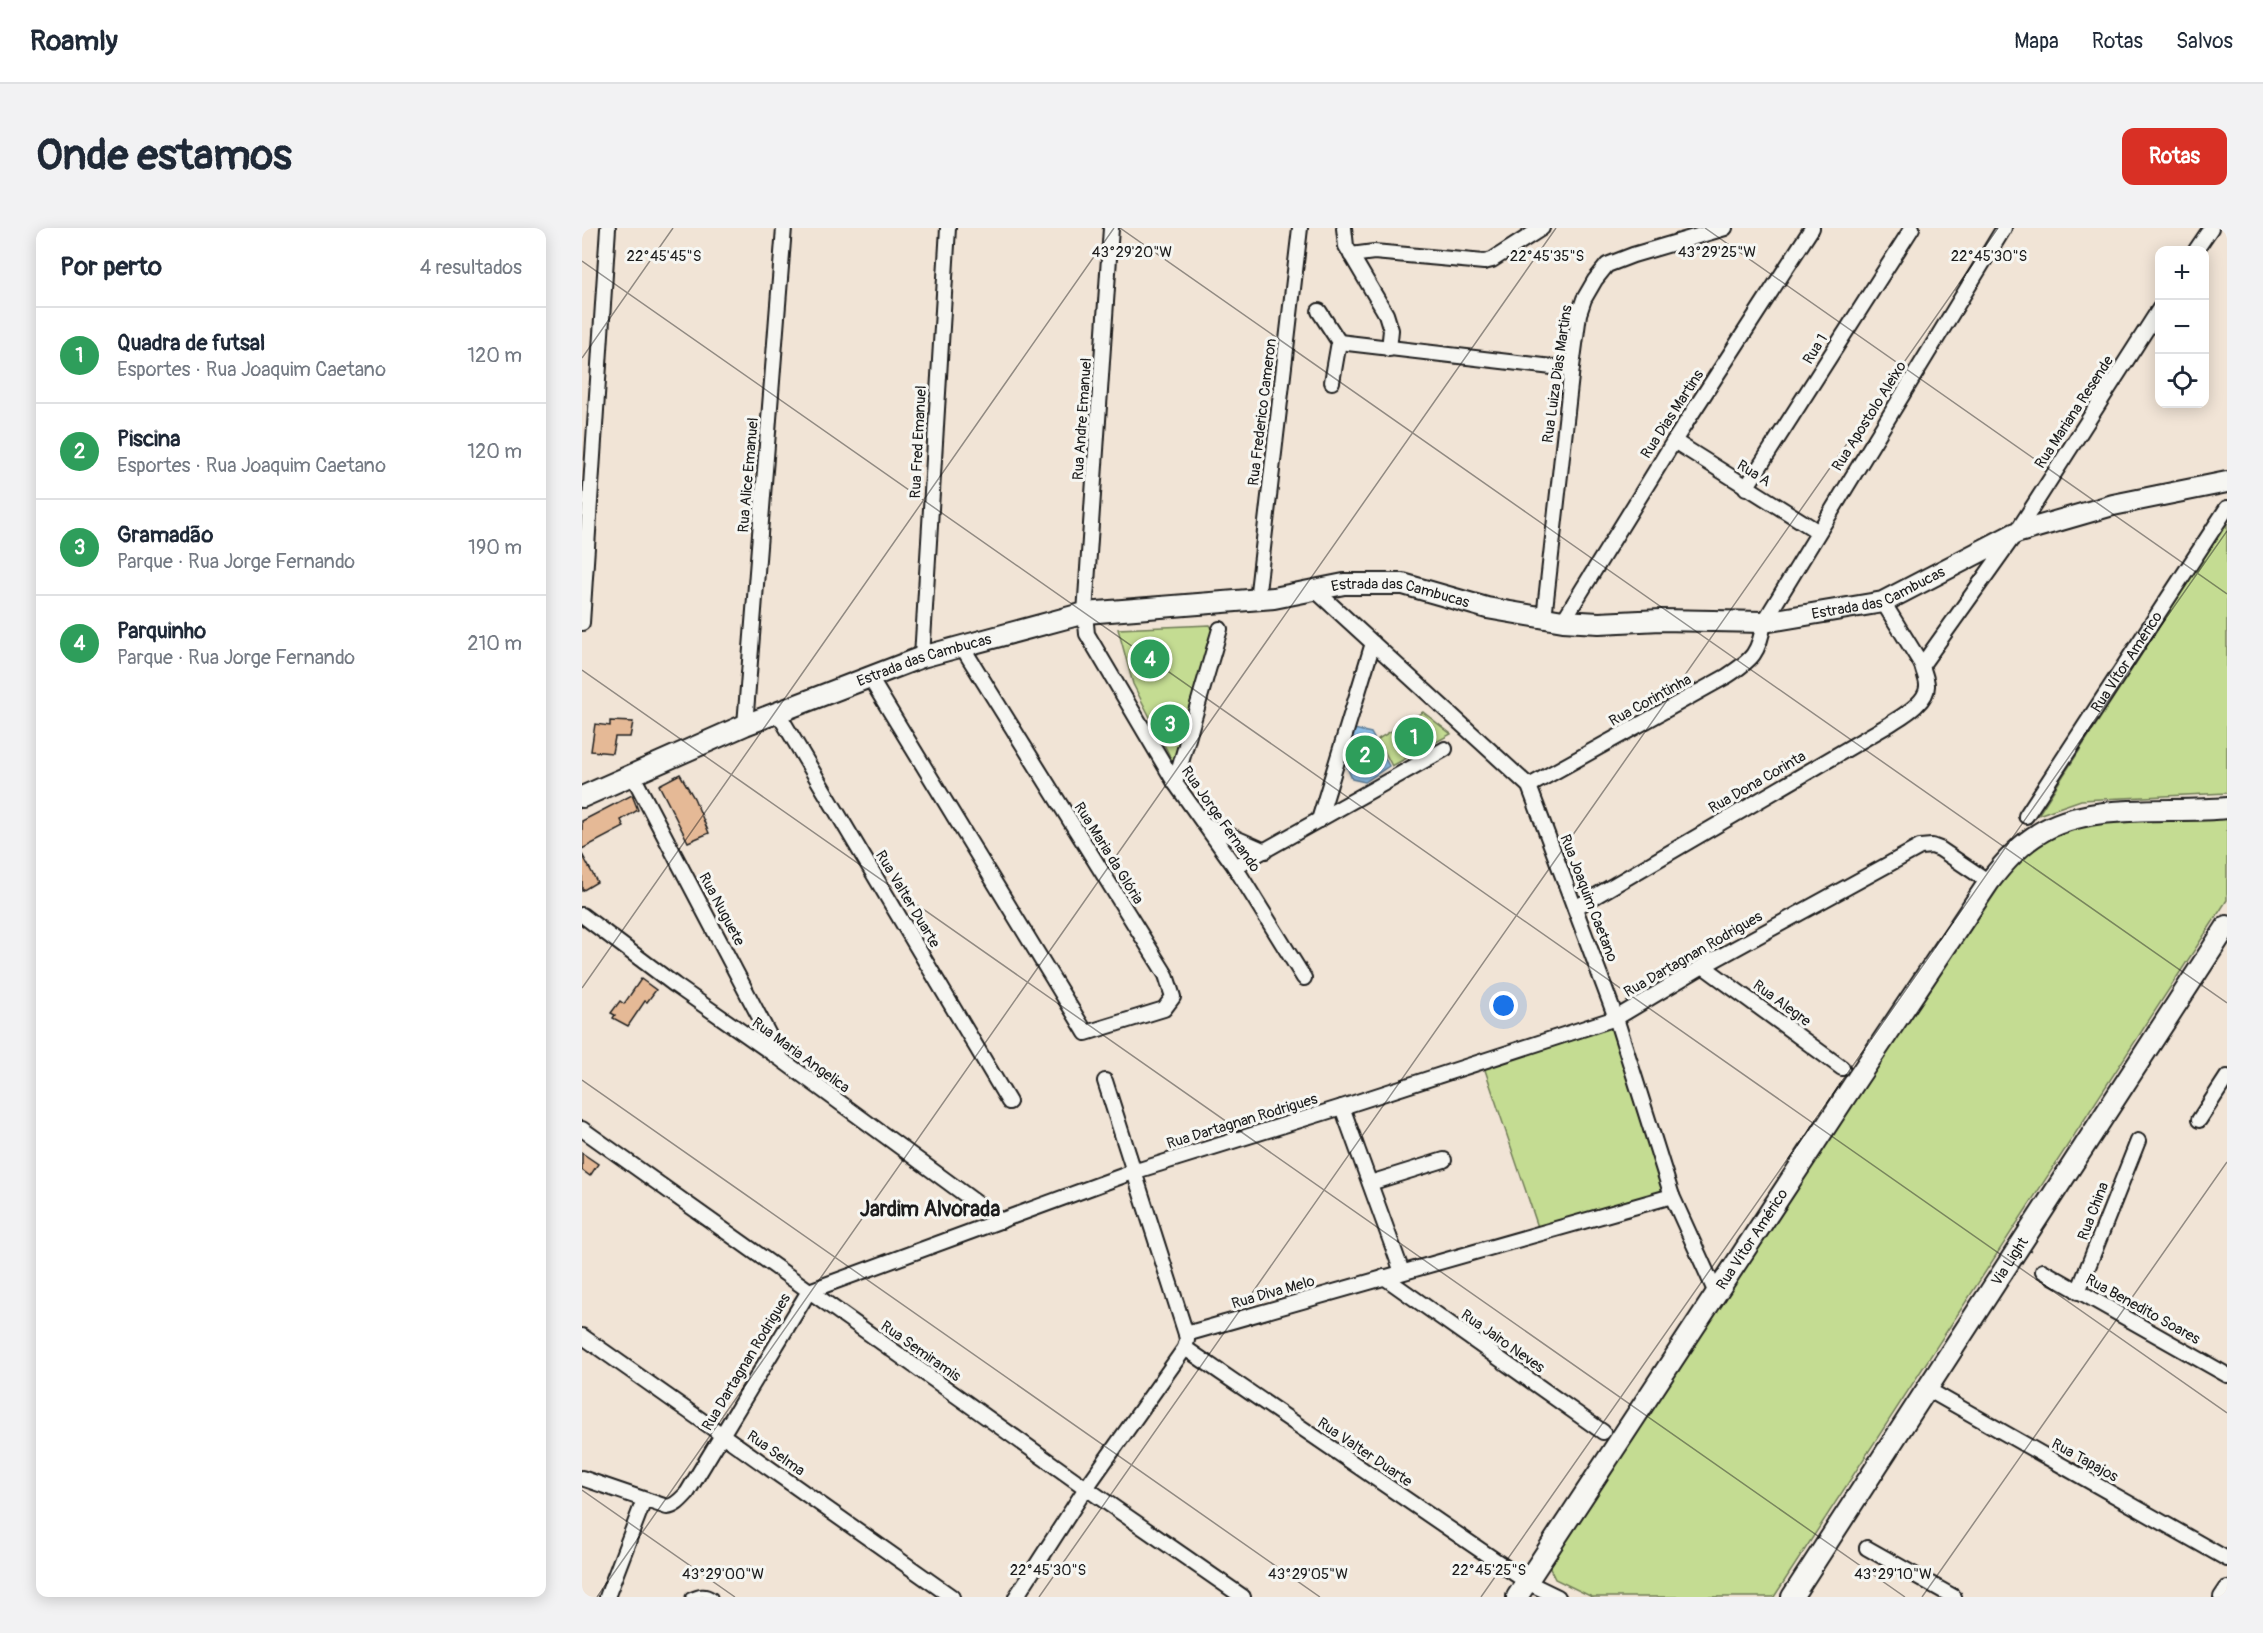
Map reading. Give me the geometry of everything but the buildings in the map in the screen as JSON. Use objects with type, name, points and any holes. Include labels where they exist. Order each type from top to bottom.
[{"type":"street","points":[[582,623],[608,228]]},
{"type":"street","name":"Rua Alice Emanuel","points":[[745,725],[784,228]]},
{"type":"street","name":"Rua Fred Emanuel","points":[[922,657],[948,228]]},
{"type":"street","name":"Rua Andre Emanuel","points":[[1085,613],[1110,228]]},
{"type":"street","name":"Rua Frederico Cameron","points":[[1257,600],[1300,228]]},
{"type":"street","points":[[1344,228],[1346,246],[1386,314],[1390,330],[1389,349]]},
{"type":"street","points":[[1351,255],[1374,252],[1484,262],[1492,260],[1542,228]]},
{"type":"street","name":"Rua Luiza Dias Martins","points":[[1554,619],[1572,367],[1584,299],[1595,280],[1607,266],[1633,255],[1725,228]]},
{"type":"street","name":"Rua Dias Martins","points":[[1554,619],[1674,441],[1812,228]]},
{"type":"street","name":"Rua 1","points":[[1746,488],[1912,228]]},
{"type":"street","name":"Rua Apostolo Aleixo","points":[[1764,622],[1817,531],[2004,228]]},
{"type":"street","points":[[2199,246],[2211,228]]},
{"type":"street","points":[[1320,311],[1339,342],[1332,382]]},
{"type":"street","name":"Rua Mariana Resende","points":[[2016,533],[2155,316]]},
{"type":"street","points":[[1339,342],[1561,368],[1572,367]]},
{"type":"street","name":"Rua A","points":[[1674,441],[1817,531]]},
{"type":"street","name":"Estrada das Cambucas","points":[[582,797],[745,725],[922,657],[1085,613],[1257,600],[1344,584],[1403,584],[1487,608],[1554,619],[1599,623],[1661,620],[1764,622],[1883,602],[2016,533],[2113,506],[2227,482]]},
{"type":"street","name":"Rua Vítor Américo","points":[[2026,816],[2227,508]]},
{"type":"street","points":[[1922,665],[2016,533]]},
{"type":"street","name":"Rua Joaquim Caetano","points":[[1315,590],[1529,786],[1616,1018],[1672,1196],[1716,1293]]},
{"type":"street","name":"Rua Dona Corinta","points":[[1575,908],[1907,712],[1925,693],[1927,685],[1922,665],[1883,602]]},
{"type":"street","name":"Rua Jorge Fernando","points":[[1085,613],[1087,634],[1175,783],[1235,867],[1304,978]]},
{"type":"street","name":"Rua Corintinha","points":[[1529,786],[1728,676],[1748,662],[1760,643],[1764,622]]},
{"type":"street","points":[[1175,783],[1220,629]]},
{"type":"street","points":[[1319,820],[1373,643]]},
{"type":"street","name":"Rua Maria da Glória","points":[[870,678],[1086,1033],[1164,1009],[1173,997],[1166,975],[962,645]]},
{"type":"street","name":"Rua Valter Duarte","points":[[778,713],[1009,1102]]},
{"type":"street","points":[[1235,867],[1445,749]]},
{"type":"street","name":"Rua Nuguete","points":[[632,774],[782,1060]]},
{"type":"street","points":[[1989,882],[2012,855],[2038,834],[2076,817],[2227,808]]},
{"type":"street","points":[[1204,824],[1264,850]]},
{"type":"street","name":"Rua Dartagnan Rodrigues","points":[[582,1478],[667,1507],[672,1507],[680,1501],[687,1493],[808,1291],[1133,1172],[1616,1018],[1703,966],[1920,847],[1940,849],[1989,882]]},
{"type":"street","name":"Rua Vítor Américo","points":[[1522,1590],[1989,882]]},
{"type":"street","name":"Rua Maria Angelica","points":[[582,915],[1001,1221]]},
{"type":"street","name":"Via Light","points":[[1792,1597],[2227,926]]},
{"type":"street","name":"Rua Alegre","points":[[1703,966],[1842,1068]]},
{"type":"street","points":[[2199,1120],[2227,1077]]},
{"type":"street","points":[[1016,1597],[1086,1488],[1186,1341],[1105,1081]]},
{"type":"street","points":[[1342,1107],[1402,1272]]},
{"type":"street","name":"Rua Semiramis","points":[[582,1129],[1243,1597]]},
{"type":"street","name":"Rua China","points":[[2078,1293],[2138,1141]]},
{"type":"street","points":[[1371,1183],[1444,1160]]},
{"type":"street","name":"Rua Diva Melo","points":[[1186,1341],[1384,1277],[1672,1196]]},
{"type":"street","name":"Rua Benedito Soares","points":[[2043,1270],[2078,1293],[2226,1372]]},
{"type":"street","name":"Rua Jairo Neves","points":[[1384,1277],[1603,1432]]},
{"type":"street","name":"Rua Selma","points":[[582,1336],[952,1597]]},
{"type":"street","name":"Rua Valter Duarte","points":[[1186,1341],[1522,1590],[1558,1597]]},
{"type":"street","name":"Rua Tapajos","points":[[1927,1389],[2227,1559]]},
{"type":"street","points":[[607,1597],[644,1500]]},
{"type":"street","points":[[1868,1548],[1954,1597]]},
{"type":"street","points":[[2221,1597],[2227,1588]]},
{"type":"lane","points":[[690,1597],[699,1593],[708,1593],[713,1597]]},
{"type":"green space","points":[[2227,521],[2227,793],[2081,800],[2038,815]]},
{"type":"green space","points":[[1210,625],[1216,634],[1174,764],[1133,684],[1118,629]]},
{"type":"green space","points":[[1423,712],[1451,734],[1392,766],[1378,739]]},
{"type":"green space","points":[[2227,814],[2227,900],[1774,1597],[1592,1597],[1555,1579],[1546,1560],[1753,1243],[1784,1208],[1821,1152],[1833,1120],[2013,856],[2079,819]]},
{"type":"green space","points":[[1616,1018],[1672,1196],[1540,1233],[1482,1061]]},
{"type":"water","points":[[1354,729],[1371,733],[1389,766],[1365,782],[1352,779],[1346,765]]},
{"type":"place","name":"Parquinho","points":[[1150,659]]},
{"type":"place","name":"Gramadão","points":[[1170,724]]},
{"type":"place","name":"Quadra de futsal","points":[[1414,737]]},
{"type":"place","name":"Piscina","points":[[1365,755]]},
{"type":"district","name":"Jardim Alvorada","points":[[930,1209]]}]
